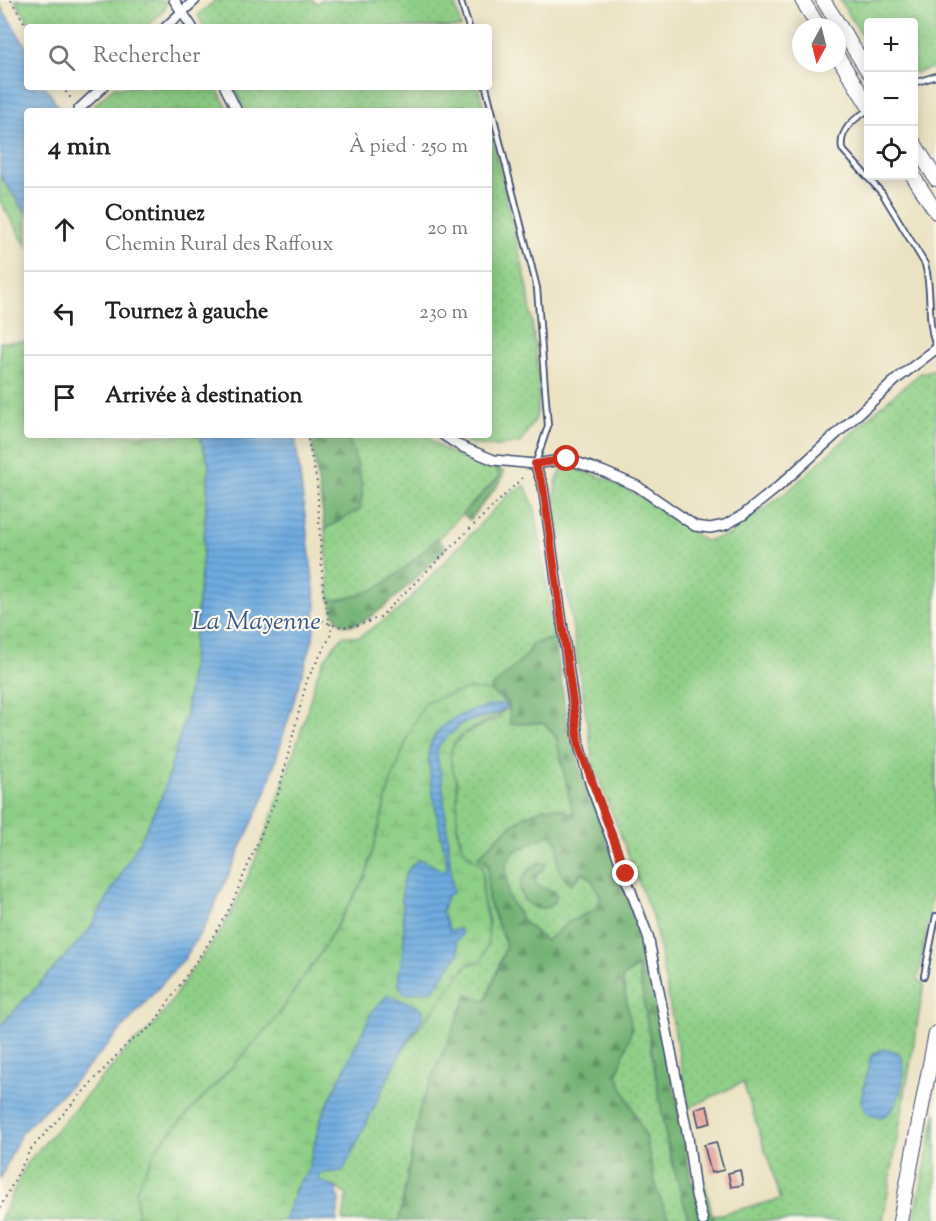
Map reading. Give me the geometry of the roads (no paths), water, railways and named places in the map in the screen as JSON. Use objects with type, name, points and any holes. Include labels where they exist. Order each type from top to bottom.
[{"type":"main road","points":[[802,0],[813,18]]},
{"type":"main road","points":[[823,0],[864,65]]},
{"type":"main road","points":[[846,70],[864,99]]},
{"type":"main road","points":[[918,150],[936,179]]},
{"type":"main road","points":[[916,180],[936,212]]},
{"type":"main road","points":[[900,1221],[936,1033]]},
{"type":"street","points":[[174,0],[190,24]]},
{"type":"street","points":[[169,24],[195,0]]},
{"type":"street","points":[[80,108],[100,90]]},
{"type":"street","points":[[226,90],[236,108]]},
{"type":"street","points":[[448,438],[460,446],[494,460],[535,464],[567,459],[637,486],[695,525],[710,528],[725,525],[778,487],[898,378],[936,348]]},
{"type":"street","points":[[535,464],[543,486],[579,746],[591,786],[648,936],[703,1221]]},
{"type":"lane","points":[[460,0],[467,24]]},
{"type":"lane","points":[[918,81],[936,76]]},
{"type":"lane","points":[[487,90],[491,108]]},
{"type":"lane","points":[[492,111],[537,288],[548,426],[541,453],[535,464]]},
{"type":"lane","points":[[864,114],[846,130],[842,139],[842,148],[882,194],[925,264],[929,276],[930,325],[936,348]]},
{"type":"lane","points":[[924,976],[936,916]]},
{"type":"water","points":[[0,5],[24,43],[24,90],[48,90],[59,108],[24,108],[24,210],[0,175]]},
{"type":"water","name":"La Mayenne","points":[[200,438],[295,438],[316,604],[313,639],[265,795],[206,924],[185,958],[80,1076],[21,1133],[0,1180],[0,1026],[88,932],[142,837],[163,794],[186,715],[203,555],[209,464]]},
{"type":"water","points":[[506,704],[508,707],[497,713],[461,724],[439,745],[436,752],[442,780],[453,893],[447,895],[442,912],[450,931],[460,929],[462,935],[456,941],[459,953],[433,990],[405,994],[398,984],[404,939],[402,884],[410,867],[418,860],[446,871],[447,865],[432,786],[430,746],[442,727],[451,720],[473,710]]},
{"type":"water","points":[[388,995],[423,1009],[423,1017],[401,1052],[343,1171],[324,1173],[318,1177],[320,1181],[336,1188],[339,1200],[337,1221],[284,1221],[297,1185],[308,1171],[321,1118],[373,1010]]},
{"type":"water","points":[[883,1049],[899,1053],[903,1070],[900,1094],[895,1105],[889,1113],[881,1117],[867,1112],[861,1100],[871,1056]]}]
